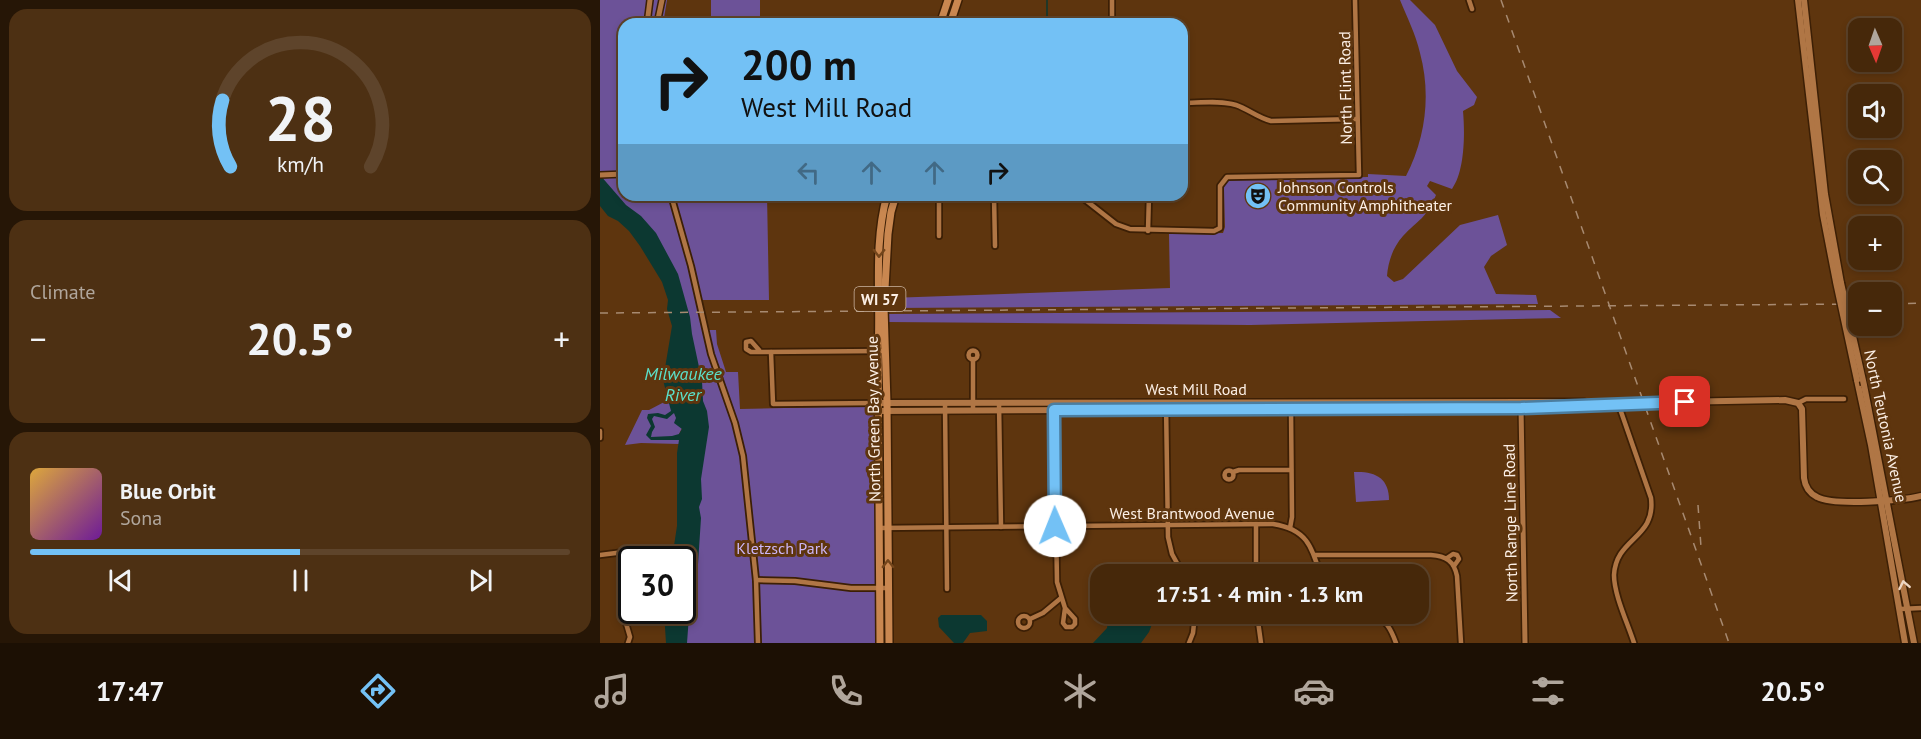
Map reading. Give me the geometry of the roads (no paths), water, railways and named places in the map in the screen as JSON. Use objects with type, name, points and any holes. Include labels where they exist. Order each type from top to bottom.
[{"type":"main road","points":[[942,18],[948,0]]},
{"type":"main road","points":[[952,18],[958,0]]},
{"type":"main road","name":"North Teutonia Avenue","points":[[1798,0],[1823,215],[1864,385],[1905,643]]},
{"type":"main road","name":"North Teutonia Avenue","points":[[1804,0],[1825,194],[1839,282],[1857,380],[1914,643]]},
{"type":"main road","name":"North Green Bay Avenue","points":[[886,201],[879,234],[880,310],[887,407],[889,643]]},
{"type":"main road","name":"North Green Bay Avenue","points":[[880,643],[878,407],[888,234],[894,201]]},
{"type":"main road","name":"West Mill Road","points":[[878,407],[1521,405],[1781,400],[1798,404]]},
{"type":"main road","points":[[1798,404],[1802,413],[1804,478],[1810,492],[1818,498],[1884,500],[1921,496]]},
{"type":"street","points":[[648,18],[650,0]]},
{"type":"street","points":[[658,18],[662,0]]},
{"type":"street","points":[[1112,0],[1112,18]]},
{"type":"street","name":"North Flint Road","points":[[1148,231],[1219,230],[1220,186],[1225,178],[1230,176],[1359,175],[1354,0]]},
{"type":"street","points":[[1469,0],[1472,9]]},
{"type":"street","points":[[1188,103],[1228,103],[1271,121],[1357,119]]},
{"type":"street","points":[[600,175],[618,174]]},
{"type":"street","points":[[673,201],[691,266],[711,354],[739,439],[745,471],[756,580],[758,643]]},
{"type":"street","points":[[939,201],[939,236]]},
{"type":"street","points":[[994,201],[995,246]]},
{"type":"street","points":[[1087,201],[1116,224],[1130,229],[1148,231],[1149,201]]},
{"type":"street","points":[[759,350],[771,352],[882,351]]},
{"type":"street","name":"West Mill Road","points":[[771,352],[772,402],[775,404],[878,407]]},
{"type":"street","points":[[973,359],[973,407]]},
{"type":"street","points":[[1798,404],[1806,399],[1844,399]]},
{"type":"street","points":[[1618,404],[1651,498],[1652,510],[1647,525],[1624,548],[1616,565],[1615,585],[1634,643]]},
{"type":"street","name":"North Range Line Road","points":[[1521,405],[1525,643]]},
{"type":"street","points":[[1166,406],[1167,524],[1169,545],[1178,564]]},
{"type":"street","points":[[1291,406],[1292,517],[1290,528],[1307,541],[1316,555],[1318,564]]},
{"type":"street","points":[[945,407],[947,589]]},
{"type":"street","points":[[999,407],[1001,527]]},
{"type":"street","points":[[1054,407],[1057,582],[1060,598],[1065,608]]},
{"type":"street","points":[[600,431],[600,438]]},
{"type":"street","points":[[1233,472],[1291,470]]},
{"type":"street","name":"West Brantwood Avenue","points":[[879,528],[1167,524],[1273,524],[1290,528]]},
{"type":"street","points":[[1256,524],[1256,564]]},
{"type":"street","points":[[600,555],[624,552],[623,613],[630,637],[628,643]]},
{"type":"street","points":[[1447,558],[1453,554],[1457,555],[1459,559],[1454,566]]},
{"type":"street","points":[[1316,555],[1431,555],[1447,558],[1454,566],[1457,576],[1461,643]]},
{"type":"street","points":[[756,580],[795,580],[843,588],[888,588]]},
{"type":"street","points":[[1030,619],[1042,613],[1060,598]]},
{"type":"street","points":[[1900,609],[1921,609]]},
{"type":"street","points":[[1189,643],[1195,624]]},
{"type":"street","points":[[1258,624],[1261,643]]},
{"type":"street","points":[[1388,624],[1396,643]]},
{"type":"water","name":"Milwaukee River","points":[[600,175],[618,196],[618,201],[623,201],[641,216],[656,233],[678,274],[690,317],[709,427],[701,479],[702,499],[699,507],[701,518],[696,571],[696,546],[674,546],[677,526],[679,440],[651,440],[646,435],[651,426],[647,418],[648,414],[665,415],[671,411],[663,380],[672,326],[667,309],[668,300],[662,282],[640,246],[618,221],[608,216],[600,206]],"holes":[[[674,413],[676,418],[674,423],[682,429],[679,434],[672,436],[651,437],[655,427],[652,419],[654,416],[667,419]]]},
{"type":"water","points":[[941,615],[981,615],[987,621],[987,631],[970,633],[963,643],[954,643],[939,627],[938,618]]},
{"type":"water","name":"Milwaukee River","points":[[665,624],[688,624],[687,643],[666,643]]},
{"type":"water","points":[[1108,624],[1152,624],[1141,643],[1093,643],[1107,628]]},
{"type":"waterway","points":[[1047,0],[1047,18]]},
{"type":"railway","points":[[1501,0],[1729,643]]},
{"type":"railway","points":[[1902,304],[1921,303]]},
{"type":"railway","points":[[600,313],[1848,304]]},
{"type":"railway","points":[[1698,505],[1701,547]]},
{"type":"place","name":"Johnson Controls Community Amphitheater","points":[[1258,196]]},
{"type":"park label","name":"Kletzsch Park","points":[[782,548]]}]
